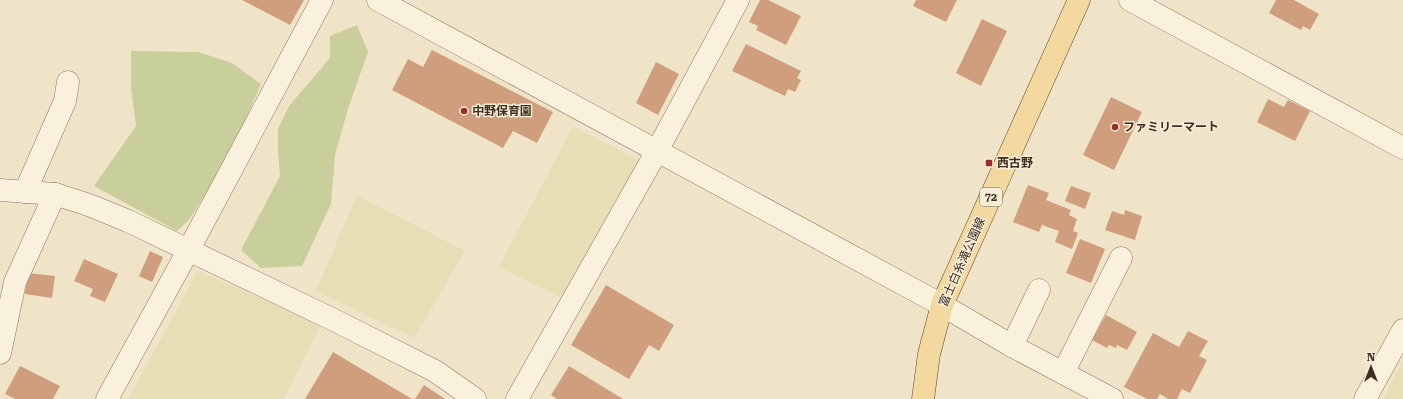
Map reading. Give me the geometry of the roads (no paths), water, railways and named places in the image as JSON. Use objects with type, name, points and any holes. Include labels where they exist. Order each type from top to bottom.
[{"type":"main road","name":"富士白糸滝公園線","points":[[923,399],[928,354],[942,305],[1079,0]]},
{"type":"street","points":[[107,399],[322,0]]},
{"type":"street","points":[[378,0],[942,305],[1012,346],[1112,399]]},
{"type":"street","points":[[517,399],[657,151],[738,0]]},
{"type":"street","points":[[1130,0],[1403,148]]},
{"type":"street","points":[[25,192],[65,102],[68,82]]},
{"type":"street","points":[[0,190],[56,194],[128,221],[336,321],[434,371],[475,399]]},
{"type":"street","points":[[0,353],[7,281],[56,194]]},
{"type":"street","points":[[1063,373],[1122,258]]},
{"type":"street","points":[[1012,346],[1039,290]]},
{"type":"street","points":[[1365,399],[1403,330]]},
{"type":"place","name":"中野保育園","points":[[464,111]]},
{"type":"place","name":"ファミリーマート","points":[[1115,127]]},
{"type":"place","name":"西古野","points":[[989,163]]}]
